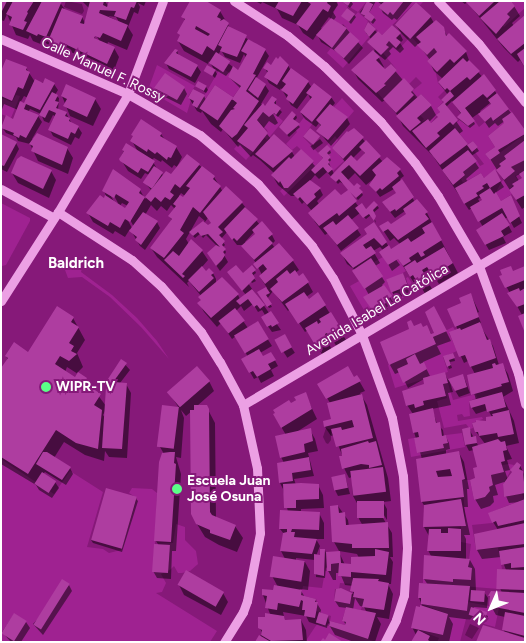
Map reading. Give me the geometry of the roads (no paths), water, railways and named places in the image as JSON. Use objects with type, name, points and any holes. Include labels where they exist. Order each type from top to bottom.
[{"type":"street","points":[[1,301],[56,215],[128,94],[163,1]]},
{"type":"street","points":[[234,1],[288,36],[324,66],[381,122],[434,190],[479,266],[515,364],[525,404]]},
{"type":"street","points":[[438,1],[479,44],[525,102]]},
{"type":"street","name":"Calle Manuel F. Rossy","points":[[1,39],[128,94],[200,135],[258,184],[312,246],[333,278],[362,335],[392,418],[403,476],[407,548],[404,595],[396,620],[385,642]]},
{"type":"street","points":[[1,189],[56,215],[132,260],[161,286],[201,332],[220,362],[242,405],[257,468],[260,533],[247,601],[243,612],[224,642]]},
{"type":"street","name":"Avenida Isabel La Católica","points":[[242,405],[525,238]]},
{"type":"place","name":"WIPR-TV","points":[[46,387]]},
{"type":"place","name":"Escuela Juan José Osuna","points":[[177,489]]},
{"type":"district","name":"Baldrich","points":[[76,264]]}]
